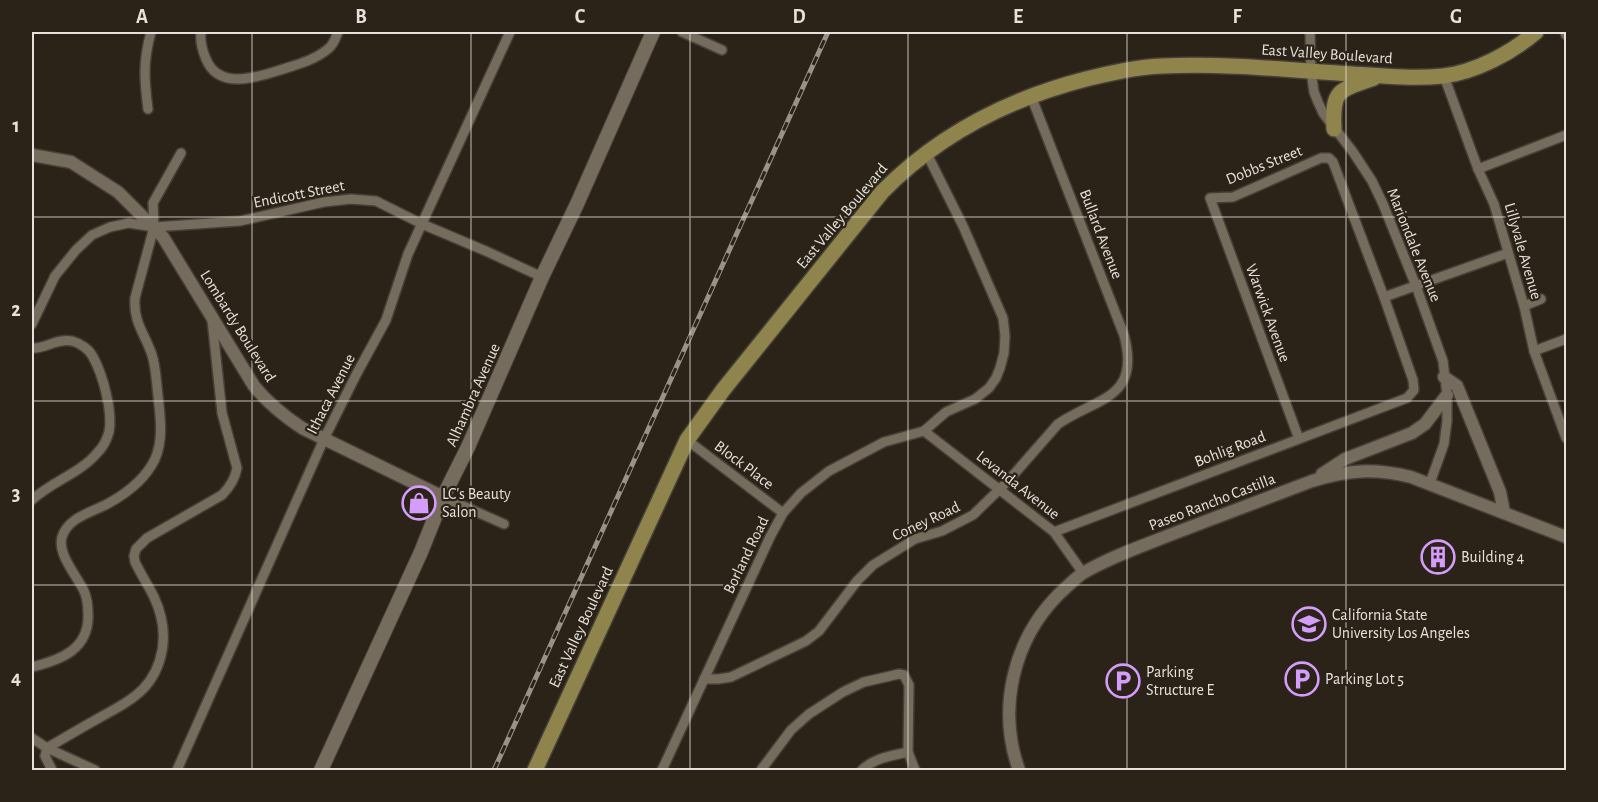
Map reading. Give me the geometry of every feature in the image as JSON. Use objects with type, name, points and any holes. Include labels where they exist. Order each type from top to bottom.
[{"type":"main road","name":"Alhambra Avenue","points":[[321,771],[653,32]]},
{"type":"main road","name":"East Valley Boulevard","points":[[535,771],[687,440],[723,390],[882,192],[926,152],[978,120],[1006,106],[1064,85],[1108,73],[1162,66],[1243,66],[1382,75],[1444,76],[1490,61],[1536,32]]},
{"type":"main road","points":[[1334,129],[1335,98],[1348,88],[1382,75]]},
{"type":"street","points":[[148,109],[144,80],[146,50],[151,32]]},
{"type":"street","points":[[201,32],[202,51],[209,67],[220,76],[235,80],[256,77],[319,56],[332,46],[338,32]]},
{"type":"street","name":"Ithaca Avenue","points":[[177,771],[324,439],[386,320],[408,254],[510,32]]},
{"type":"street","points":[[682,32],[722,50]]},
{"type":"street","name":"Mariondale Avenue","points":[[1310,32],[1311,71],[1318,102],[1323,113],[1372,181],[1416,286],[1443,361],[1447,421],[1444,444],[1430,483]]},
{"type":"street","name":"Lillyvale Avenue","points":[[1444,76],[1478,169],[1494,204],[1524,306],[1534,351],[1566,438]]},
{"type":"street","name":"Bullard Avenue","points":[[1031,96],[1124,335],[1129,363],[1121,385]]},
{"type":"street","points":[[1478,169],[1566,135]]},
{"type":"street","name":"Borland Road","points":[[662,771],[783,513],[801,493],[829,471],[884,442],[924,431],[946,412],[975,399],[989,388],[996,378],[1004,352],[1003,318],[963,226],[926,152]]},
{"type":"street","points":[[32,667],[59,659],[80,645],[86,634],[89,620],[88,606],[84,591],[63,551],[61,541],[63,534],[75,520],[110,502],[133,485],[155,459],[161,422],[155,371],[152,355],[140,330],[134,308],[154,227],[153,203],[181,153]]},
{"type":"street","name":"Lombardy Boulevard","points":[[32,155],[71,162],[118,192],[154,227],[163,237],[243,368],[265,399],[288,419],[443,498],[504,524]]},
{"type":"street","name":"Dobbs Street","points":[[1210,198],[1233,197],[1321,158],[1329,158],[1333,162],[1384,297]]},
{"type":"street","name":"Warwick Avenue","points":[[1210,198],[1299,439]]},
{"type":"street","name":"Endicott Street","points":[[32,324],[55,276],[76,250],[92,235],[110,227],[129,223],[154,227],[240,221],[324,202],[351,199],[375,201],[542,277]]},
{"type":"street","points":[[1384,297],[1508,253]]},
{"type":"street","name":"Bohlig Road","points":[[1054,532],[1407,398],[1413,390],[1413,380],[1384,297]]},
{"type":"street","points":[[1524,306],[1541,299]]},
{"type":"street","points":[[52,771],[45,756],[47,748],[136,696],[153,677],[159,664],[163,629],[161,616],[154,595],[135,562],[136,549],[147,538],[222,495],[228,490],[236,476],[237,468],[222,413],[212,317]]},
{"type":"street","points":[[1534,351],[1566,339]]},
{"type":"street","points":[[32,348],[56,341],[72,341],[84,346],[93,356],[103,380],[110,412],[109,433],[101,450],[89,462],[46,488],[32,500]]},
{"type":"street","points":[[1444,377],[1457,386],[1500,492],[1504,512]]},
{"type":"street","name":"Coney Road","points":[[704,679],[730,677],[806,641],[819,631],[857,580],[873,566],[915,539],[942,531],[973,515],[999,490],[1058,424],[1101,402],[1121,385]]},
{"type":"street","points":[[1311,481],[1345,459],[1412,432],[1427,422],[1447,395]]},
{"type":"street","name":"Levanda Avenue","points":[[924,431],[1054,532],[1083,573]]},
{"type":"street","name":"Block Place","points":[[687,440],[783,513]]},
{"type":"street","name":"Paseo Rancho Castilla","points":[[1019,771],[1011,745],[1009,712],[1011,685],[1022,648],[1040,617],[1054,600],[1083,573],[1118,556],[1311,481],[1337,473],[1358,471],[1402,475],[1430,483],[1566,537]]},
{"type":"street","points":[[761,771],[791,730],[809,714],[843,692],[864,682],[899,674],[904,675],[909,685],[908,752],[915,771]]},
{"type":"street","points":[[32,738],[47,748],[95,771]]},
{"type":"street","points":[[862,771],[876,760],[908,752]]},
{"type":"railway","points":[[494,770],[828,32]]},
{"type":"place","name":"LC's Beauty Salon","points":[[419,503]]},
{"type":"place","name":"Building 4","points":[[1438,557]]},
{"type":"place","name":"California State University Los Angeles","points":[[1309,624]]},
{"type":"place","name":"Parking Lot 5","points":[[1302,679]]},
{"type":"place","name":"Parking Structure E","points":[[1123,681]]}]
